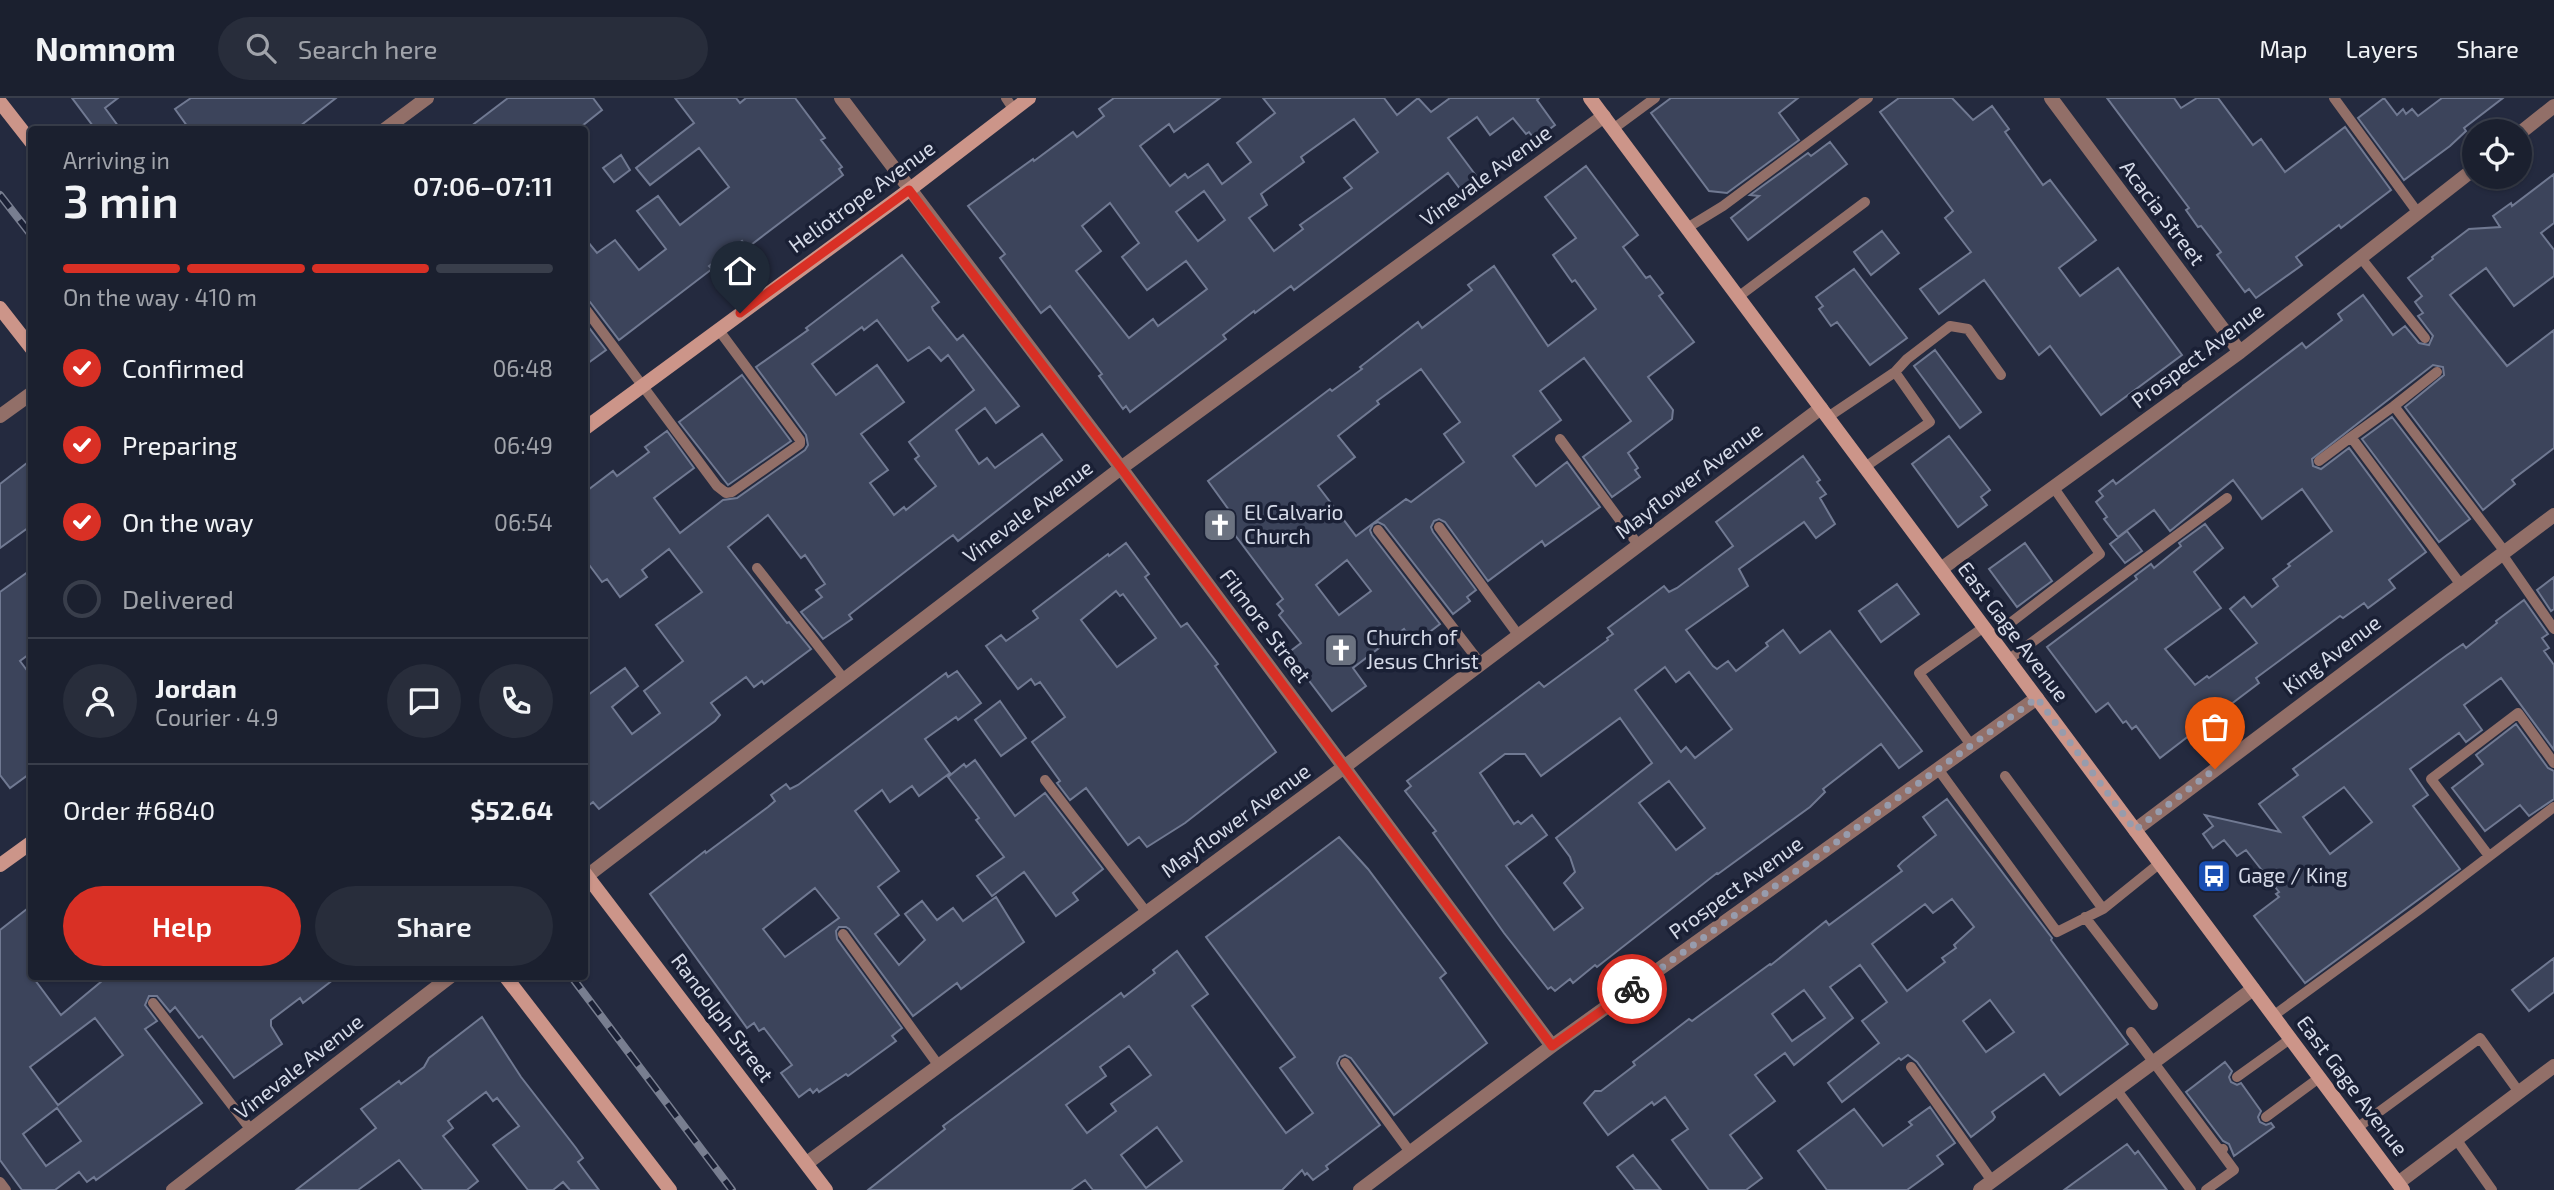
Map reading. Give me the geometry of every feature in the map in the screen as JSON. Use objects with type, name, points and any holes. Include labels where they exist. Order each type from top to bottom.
[{"type":"street","points":[[389,126],[427,98]]},
{"type":"street","name":"Filmore Street","points":[[841,98],[1552,1046]]},
{"type":"street","name":"Heliotrope Avenue","points":[[588,426],[909,190],[1010,104],[1029,98]]},
{"type":"street","name":"East Gage Avenue","points":[[1590,98],[2400,1186]]},
{"type":"street","name":"Acacia Street","points":[[2051,98],[2240,352]]},
{"type":"street","points":[[0,102],[28,138]]},
{"type":"street","points":[[2532,122],[2551,104]]},
{"type":"street","name":"Vinevale Avenue","points":[[588,872],[1121,468],[1604,116]]},
{"type":"street","name":"Prospect Avenue","points":[[1941,569],[2240,352],[2462,178]]},
{"type":"street","points":[[0,308],[28,344]]},
{"type":"street","points":[[0,416],[28,396]]},
{"type":"street","name":"Mayflower Avenue","points":[[807,1163],[1639,546],[1824,413]]},
{"type":"street","name":"King Avenue","points":[[2135,830],[2554,515]]},
{"type":"street","name":"Prospect Avenue","points":[[1360,1190],[1552,1046],[2037,698]]},
{"type":"street","points":[[0,865],[28,845]]},
{"type":"street","name":"Randolph Street","points":[[588,877],[826,1190]]},
{"type":"street","name":"Vinevale Avenue","points":[[173,1190],[446,980]]},
{"type":"street","points":[[508,980],[670,1190]]},
{"type":"street","points":[[1986,1185],[2253,989]]},
{"type":"street","points":[[2400,1186],[2456,1139],[2554,1066]]},
{"type":"lane","points":[[1613,129],[1655,98]]},
{"type":"lane","points":[[1687,228],[1723,206],[1868,98]]},
{"type":"lane","points":[[2334,98],[2418,213]]},
{"type":"lane","points":[[1738,297],[1865,202]]},
{"type":"lane","points":[[2361,258],[2425,338]]},
{"type":"lane","points":[[588,312],[717,486],[726,493],[732,492],[800,444],[797,433],[718,329]]},
{"type":"lane","points":[[1824,413],[1895,372],[1907,359],[1950,326],[1968,329],[2001,375]]},
{"type":"lane","points":[[1865,467],[1930,422],[1895,372]]},
{"type":"lane","points":[[2319,461],[2437,372]]},
{"type":"lane","points":[[2394,405],[2503,553],[2554,629]]},
{"type":"lane","points":[[2351,437],[2461,585]]},
{"type":"lane","points":[[1560,439],[1639,546]]},
{"type":"lane","points":[[1971,745],[1919,673],[1988,632],[2100,554],[2053,488]]},
{"type":"lane","points":[[2008,660],[2227,498]]},
{"type":"lane","points":[[1439,527],[1519,636]]},
{"type":"lane","points":[[1378,530],[1481,664]]},
{"type":"lane","points":[[757,568],[844,679]]},
{"type":"lane","points":[[2489,856],[2431,779],[2518,713],[2554,763]]},
{"type":"lane","points":[[1938,769],[2057,932],[2103,909],[2160,863]]},
{"type":"lane","points":[[2005,776],[2103,909]]},
{"type":"lane","points":[[1045,780],[1147,913]]},
{"type":"lane","points":[[2273,1016],[2554,807]]},
{"type":"lane","points":[[2085,917],[2153,1005]]},
{"type":"lane","points":[[843,934],[939,1066]]},
{"type":"lane","points":[[153,1003],[251,1130]]},
{"type":"lane","points":[[2131,1032],[2222,1150],[2234,1170],[2206,1190]]},
{"type":"lane","points":[[2357,1128],[2480,1038],[2519,1092]]},
{"type":"lane","points":[[2237,1077],[2290,1039]]},
{"type":"lane","points":[[1345,1063],[1410,1152]]},
{"type":"lane","points":[[1911,1067],[1986,1185]]},
{"type":"lane","points":[[2266,1117],[2319,1078]]},
{"type":"lane","points":[[2116,1089],[2191,1190]]},
{"type":"lane","points":[[2456,1139],[2492,1190]]},
{"type":"lane","points":[[0,1182],[6,1190]]},
{"type":"building","points":[[72,98],[118,98],[105,108],[118,126],[93,126]]},
{"type":"building","points":[[191,98],[336,98],[300,126],[187,126],[175,109]]},
{"type":"building","points":[[508,98],[593,98],[602,110],[582,126],[471,126]]},
{"type":"building","points":[[675,98],[736,98],[740,103],[746,98],[795,98],[825,138],[821,140],[842,167],[839,169],[843,175],[747,248],[742,241],[709,266],[712,269],[619,340],[588,301],[588,242],[597,253],[615,240],[639,270],[666,249],[637,211],[658,196],[680,225],[729,187],[699,148],[650,185],[636,168],[694,123]]},
{"type":"building","points":[[1114,98],[1220,98],[1174,132],[1169,124],[1140,146],[1170,186],[1185,174],[1188,178],[1208,164],[1222,184],[1251,162],[1237,143],[1275,113],[1263,98],[1384,98],[1397,115],[1418,98],[1431,112],[1450,98],[1539,98],[1537,100],[1555,125],[1535,140],[1529,132],[1526,134],[1513,118],[1490,135],[1477,117],[1448,138],[1477,177],[1461,190],[1448,173],[1294,290],[1291,286],[1255,313],[1254,311],[1223,335],[1226,339],[1130,412],[1126,406],[1123,409],[1099,376],[1102,374],[1050,306],[1041,313],[1000,258],[1005,254],[968,206],[1073,132],[1077,137],[1104,116],[1099,109]],"holes":[[[1354,119],[1378,152],[1344,178],[1352,188],[1300,225],[1303,229],[1274,251],[1249,218],[1267,205],[1261,194],[1304,162],[1301,157]],[[1204,191],[1225,220],[1198,241],[1176,212]],[[1110,203],[1139,243],[1122,257],[1147,290],[1186,261],[1207,289],[1158,326],[1153,319],[1129,338],[1076,271],[1101,251],[1082,226]]]},
{"type":"building","points":[[1671,98],[1798,98],[1779,113],[1799,140],[1727,193],[1709,191],[1651,113]]},
{"type":"building","points":[[1899,98],[1952,98],[1973,120],[1992,106],[2009,129],[2005,132],[2043,185],[2050,180],[2096,240],[2059,268],[2080,296],[2118,268],[2182,355],[2101,415],[2050,346],[2039,355],[1984,280],[1939,314],[1920,289],[1971,252],[1945,218],[1953,211],[1880,112]]},
{"type":"building","points":[[2107,98],[2174,98],[2181,108],[2197,98],[2218,98],[2253,145],[2261,139],[2285,172],[2345,127],[2391,190],[2341,228],[2339,225],[2296,257],[2302,265],[2256,298],[2249,289],[2245,292],[2217,255],[2221,252],[2201,226],[2198,227],[2186,210],[2189,208]]},
{"type":"building","points":[[2384,98],[2397,115],[2403,109],[2406,114],[2412,109],[2418,116],[2442,98],[2503,98],[2476,119],[2462,119],[2462,135],[2404,180],[2358,118]]},
{"type":"building","points":[[1830,142],[1847,164],[1748,240],[1731,218],[1759,196],[1750,195],[1808,153],[1811,156]]},
{"type":"building","points":[[621,155],[630,170],[614,182],[603,168]]},
{"type":"building","points":[[1586,166],[1638,235],[1623,247],[1646,278],[1650,276],[1663,293],[1659,296],[1694,342],[1648,377],[1673,410],[1672,419],[1628,453],[1638,468],[1635,470],[1640,477],[1612,497],[1583,457],[1631,421],[1584,358],[1540,391],[1561,420],[1513,456],[1536,486],[1567,462],[1600,507],[1545,546],[1542,541],[1488,581],[1445,522],[1439,519],[1434,521],[1431,527],[1433,532],[1476,590],[1467,597],[1470,601],[1453,614],[1384,525],[1378,522],[1373,524],[1370,530],[1372,535],[1440,624],[1414,644],[1404,629],[1353,668],[1366,686],[1332,711],[1288,653],[1301,643],[1279,615],[1283,611],[1277,604],[1283,599],[1226,523],[1234,517],[1208,481],[1330,389],[1332,391],[1362,369],[1360,367],[1418,322],[1422,328],[1472,290],[1468,285],[1494,266],[1548,346],[1596,309],[1553,255],[1576,238],[1545,197]],"holes":[[[1421,369],[1460,422],[1444,434],[1464,462],[1411,502],[1406,499],[1356,536],[1318,486],[1355,457],[1338,436],[1379,404],[1377,401]],[[1347,560],[1371,591],[1339,615],[1316,585]]]},
{"type":"building","points":[[2554,174],[2554,223],[2541,233],[2554,250],[2554,276],[2514,306],[2486,268],[2450,295],[2507,366],[2554,330],[2554,448],[2512,480],[2515,484],[2483,510],[2405,407],[2444,375],[2443,367],[2433,365],[2312,459],[2313,466],[2321,469],[2349,448],[2426,552],[2389,580],[2395,588],[2368,608],[2364,603],[2343,618],[2340,616],[2256,678],[2259,683],[2230,705],[2232,708],[2217,720],[2215,718],[2204,727],[2203,725],[2160,758],[2136,726],[2132,729],[2126,721],[2123,723],[2108,703],[2096,712],[2047,647],[2137,579],[2135,576],[2151,564],[2154,568],[2181,546],[2179,543],[2205,524],[2223,548],[2194,572],[2221,608],[2165,649],[2195,685],[2257,643],[2230,609],[2244,597],[2252,607],[2278,586],[2273,579],[2290,566],[2288,564],[2332,531],[2302,489],[2262,519],[2233,480],[2170,531],[2154,510],[2118,537],[2104,519],[2107,517],[2096,502],[2103,496],[2099,491],[2113,480],[2116,484],[2302,343],[2306,348],[2342,320],[2338,314],[2363,295],[2393,335],[2405,326],[2419,343],[2429,345],[2433,336],[2418,316],[2423,313],[2415,302],[2422,296],[2408,278],[2469,229],[2500,227],[2493,216],[2511,203],[2512,206]]},
{"type":"building","points":[[1882,231],[1899,253],[1871,275],[1854,252]]},
{"type":"building","points":[[902,255],[939,302],[932,307],[933,310],[957,340],[963,335],[1019,406],[996,423],[985,408],[956,430],[979,464],[987,458],[995,468],[1042,434],[1062,460],[958,541],[953,535],[849,615],[852,619],[823,639],[801,612],[822,597],[816,590],[825,584],[805,555],[801,558],[768,515],[728,547],[787,623],[789,622],[811,649],[764,684],[762,681],[754,687],[746,677],[711,703],[720,715],[715,721],[599,809],[593,802],[588,806],[588,695],[625,668],[638,686],[612,707],[632,734],[660,713],[644,691],[683,661],[656,625],[702,592],[669,549],[642,570],[647,577],[620,597],[607,579],[602,582],[588,563],[588,490],[613,471],[617,476],[649,452],[645,447],[667,431],[694,468],[654,498],[680,533],[723,500],[737,498],[805,450],[808,445],[806,435],[756,367],[808,330],[806,328]],"holes":[[[877,320],[908,361],[929,347],[941,361],[948,355],[974,390],[909,442],[919,456],[915,459],[936,486],[906,510],[904,507],[894,515],[870,483],[888,470],[861,434],[904,402],[877,365],[836,395],[812,364],[862,327],[864,330]]]},
{"type":"building","points":[[1854,269],[1907,338],[1870,365],[1837,322],[1831,326],[1819,309],[1823,306],[1816,297]]},
{"type":"building","points":[[588,326],[606,350],[588,363]]},
{"type":"building","points":[[1935,350],[1981,412],[1960,428],[1914,366]]},
{"type":"building","points":[[742,375],[791,441],[728,485],[679,422]]},
{"type":"building","points":[[2392,417],[2470,519],[2439,542],[2362,439]]},
{"type":"building","points":[[1949,436],[1990,490],[1981,497],[1987,505],[1958,527],[1912,464]]},
{"type":"building","points":[[1803,456],[1820,480],[1817,482],[1826,494],[1820,498],[1835,524],[1816,538],[1804,522],[1739,569],[1748,586],[1686,630],[1713,666],[1717,669],[1728,661],[1736,671],[1768,646],[1766,643],[1783,630],[1800,653],[1830,631],[1922,751],[1899,768],[1881,744],[1823,789],[1825,792],[1810,807],[1717,873],[1597,967],[1595,965],[1573,983],[1570,979],[1555,991],[1551,987],[1548,989],[1504,933],[1433,833],[1436,831],[1405,791],[1411,786],[1407,781],[1539,682],[1544,687],[1608,640],[1613,634],[1608,628],[1664,586],[1669,592],[1677,588],[1733,546],[1716,522]],"holes":[[[1665,667],[1676,682],[1689,672],[1732,729],[1695,758],[1686,747],[1681,752],[1635,690]],[[1620,718],[1652,763],[1556,838],[1570,857],[1575,872],[1564,883],[1583,908],[1554,930],[1506,866],[1547,835],[1532,815],[1521,824],[1518,821],[1514,824],[1480,773],[1505,754],[1525,754],[1541,776]],[[1669,781],[1705,828],[1676,850],[1639,803]]]},
{"type":"building","points":[[28,462],[28,528],[0,548],[0,484]]},
{"type":"building","points":[[2127,531],[2142,551],[2125,563],[2110,544]]},
{"type":"building","points":[[1126,543],[1149,574],[1145,577],[1181,627],[1187,623],[1218,664],[1215,666],[1276,752],[1185,823],[1147,847],[1139,837],[1128,845],[1086,788],[1070,800],[1032,742],[1065,717],[1040,682],[1035,685],[1031,679],[1018,689],[986,646],[1001,635],[1006,641],[1038,618],[1033,611],[1108,554],[1109,556]],"holes":[[[1116,591],[1120,596],[1123,594],[1156,638],[1117,667],[1081,620]]]},
{"type":"building","points":[[2025,543],[2052,581],[2017,607],[1989,569]]},
{"type":"building","points":[[28,572],[28,655],[20,661],[28,672],[28,775],[10,788],[0,775],[0,592]]},
{"type":"building","points":[[2554,577],[2554,609],[2551,611],[2537,590]]},
{"type":"building","points":[[1897,584],[1919,614],[1881,642],[1859,611]]},
{"type":"building","points":[[2524,600],[2548,634],[2542,638],[2549,648],[2544,651],[2554,665],[2554,750],[2501,678],[2464,705],[2482,730],[2466,742],[2459,733],[2410,769],[2428,795],[2413,806],[2460,869],[2305,983],[2254,916],[2279,897],[2276,894],[2279,892],[2246,850],[2237,856],[2224,840],[2213,848],[2203,834],[2213,826],[2205,815],[2280,832],[2259,804],[2298,775],[2293,769],[2447,655],[2463,644],[2466,648],[2497,623],[2496,621]],"holes":[[[2344,787],[2372,822],[2330,854],[2303,817]]]},
{"type":"building","points":[[957,671],[981,703],[925,739],[950,773],[919,796],[912,786],[890,802],[882,790],[855,811],[899,871],[878,887],[899,915],[875,934],[899,965],[925,940],[905,914],[922,901],[937,920],[953,908],[963,921],[996,897],[1024,942],[961,989],[957,983],[913,1016],[849,929],[839,927],[836,931],[837,939],[902,1028],[892,1036],[896,1041],[848,1076],[846,1074],[819,1092],[817,1089],[813,1093],[810,1089],[799,1097],[781,1073],[792,1065],[764,1028],[759,1031],[754,1023],[747,1028],[650,894],[768,807],[775,801],[771,795],[786,784],[790,789],[798,785],[946,673],[948,677]],"holes":[[[815,888],[839,918],[785,957],[763,929]]]},
{"type":"building","points":[[1000,701],[1026,738],[1001,756],[975,720]]},
{"type":"building","points":[[2516,724],[2548,768],[2554,771],[2554,799],[2529,816],[2520,805],[2485,831],[2452,788],[2483,764],[2476,755]]},
{"type":"building","points":[[975,760],[1015,816],[1045,793],[1103,869],[1073,893],[1078,900],[1056,916],[1024,872],[992,896],[977,876],[1004,857],[948,777],[964,764],[966,767]]},
{"type":"building","points":[[1947,799],[2128,1044],[2060,1095],[2044,1074],[1992,1112],[1995,1117],[1993,1120],[1971,1137],[1917,1062],[1908,1055],[1901,1060],[1899,1058],[1842,1102],[1828,1083],[1879,1043],[1862,1021],[1887,1002],[1860,965],[1830,987],[1853,1018],[1794,1065],[1785,1053],[1755,1075],[1775,1101],[1730,1135],[1762,1178],[1746,1190],[1709,1190],[1672,1140],[1688,1129],[1665,1097],[1654,1105],[1652,1102],[1608,1135],[1584,1103],[1595,1091],[1601,1091],[1635,1065],[1633,1062],[1689,1019],[1692,1021],[1771,965],[1826,921],[1829,925],[1902,871],[1898,866],[1936,835],[1923,817]],"holes":[[[1952,899],[1974,927],[1954,945],[1956,948],[1942,958],[1945,962],[1907,991],[1872,944],[1925,904],[1933,913]],[[1804,990],[1825,1018],[1792,1041],[1772,1014]],[[1990,1000],[2014,1032],[1986,1052],[1963,1021]]]},
{"type":"building","points":[[1339,837],[1368,869],[1446,973],[1440,978],[1487,1043],[1394,1115],[1351,1058],[1345,1055],[1340,1057],[1337,1063],[1339,1068],[1380,1125],[1326,1166],[1328,1169],[1313,1180],[1302,1170],[1282,1190],[1093,1190],[1085,1180],[1071,1190],[868,1190],[945,1129],[943,1126],[1121,993],[1124,997],[1155,973],[1153,970],[1177,951],[1208,994],[1192,1006],[1286,1133],[1313,1113],[1280,1068],[1295,1057],[1206,937]],"holes":[[[1129,1046],[1151,1075],[1111,1104],[1116,1111],[1087,1133],[1066,1105],[1106,1076],[1100,1067]],[[1157,1127],[1182,1161],[1146,1188],[1121,1155]]]},
{"type":"building","points":[[28,908],[28,980],[35,980],[61,1015],[103,980],[333,980],[303,1003],[300,998],[271,1020],[271,1026],[282,1044],[234,1078],[202,1036],[199,1038],[175,1007],[170,1012],[157,996],[149,996],[145,1005],[157,1021],[145,1029],[202,1103],[96,1180],[94,1177],[87,1182],[79,1172],[55,1190],[22,1190],[0,1160],[0,930]],"holes":[[[95,1018],[123,1055],[58,1105],[30,1067]],[[57,1108],[81,1141],[46,1166],[23,1134]]]},
{"type":"building","points":[[2554,958],[2554,992],[2529,1011],[2512,990]]},
{"type":"building","points":[[482,1017],[521,1077],[583,1158],[578,1162],[599,1190],[570,1190],[563,1182],[553,1190],[528,1190],[493,1145],[519,1126],[497,1098],[493,1101],[486,1092],[448,1121],[453,1128],[443,1136],[478,1181],[467,1190],[423,1190],[399,1160],[358,1190],[296,1190],[376,1128],[361,1109],[399,1081],[401,1084],[424,1067],[429,1058]]},
{"type":"building","points":[[2225,1062],[2232,1071],[2229,1077],[2231,1082],[2237,1085],[2241,1083],[2261,1111],[2258,1117],[2260,1122],[2266,1125],[2271,1123],[2274,1127],[2234,1156],[2229,1144],[2223,1141],[2186,1092]]},
{"type":"building","points":[[1930,1107],[1955,1143],[1937,1156],[1943,1164],[1907,1190],[1827,1190],[1798,1151],[1854,1109],[1883,1146],[1912,1125],[1909,1122]]},
{"type":"building","points":[[2127,1144],[2135,1154],[2138,1151],[2167,1190],[2064,1190]]},
{"type":"building","points":[[1633,1155],[1661,1190],[1635,1190],[1617,1167]]},
{"type":"railway","points":[[0,195],[28,231]]},
{"type":"railway","points":[[574,980],[732,1190]]},
{"type":"way so far","points":[[1632,989],[2037,698],[2135,830],[2215,769]]},
{"type":"place","name":"El Calvario Church","points":[[1220,525]]},
{"type":"place","name":"Church of Jesus Christ","points":[[1341,650]]},
{"type":"place","name":"Gage / King","points":[[2214,876]]},
{"type":"route","points":[[740,313],[909,190],[1121,468],[1552,1046],[1632,989]]}]
